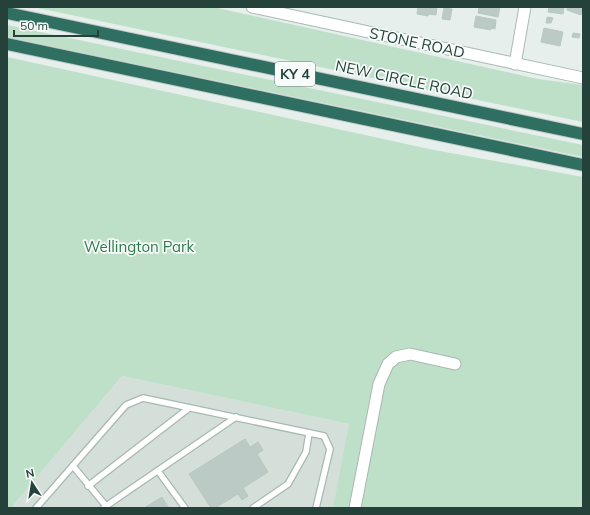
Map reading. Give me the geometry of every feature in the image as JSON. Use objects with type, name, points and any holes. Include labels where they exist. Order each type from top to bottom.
[{"type":"highway","name":"NEW CIRCLE ROAD","points":[[7,13],[583,134]]},
{"type":"highway","name":"KY 4","points":[[7,44],[583,165]]},
{"type":"street","name":"STONE ROAD","points":[[252,7],[583,78]]},
{"type":"street","points":[[515,64],[525,7]]},
{"type":"street","points":[[354,508],[379,384],[388,364],[396,357],[410,354],[455,364]]},
{"type":"lane","points":[[36,508],[126,406],[143,398],[324,436],[330,449],[316,508]]},
{"type":"lane","points":[[88,486],[189,408]]},
{"type":"lane","points":[[73,466],[105,507],[236,417]]},
{"type":"lane","points":[[253,508],[288,484],[306,452],[309,433]]},
{"type":"lane","points":[[158,470],[185,508]]},
{"type":"shaded area","points":[[122,376],[349,424],[583,508],[11,508]]},
{"type":"green space","points":[[33,7],[213,7],[538,79],[583,85],[583,122]]},
{"type":"green space","points":[[7,25],[583,145],[583,157],[7,37]]},
{"type":"green space","name":"Wellington Park","points":[[7,57],[429,149],[583,177],[583,508],[333,508],[349,424],[122,376],[11,508],[7,508]]},
{"type":"building","points":[[418,7],[437,7],[436,15],[428,14],[428,16],[417,14]]},
{"type":"building","points":[[479,7],[500,7],[498,17],[478,13]]},
{"type":"building","points":[[549,7],[564,7],[563,14],[548,12]]},
{"type":"building","points":[[567,7],[583,7],[581,15],[567,10]]},
{"type":"building","points":[[444,8],[452,9],[450,20],[442,19]]},
{"type":"building","points":[[476,16],[496,20],[495,29],[491,28],[491,30],[474,27]]},
{"type":"building","points":[[547,17],[553,18],[551,23],[546,23]]},
{"type":"building","points":[[544,28],[563,32],[560,46],[541,42]]},
{"type":"building","points":[[573,33],[580,34],[579,38],[572,37]]},
{"type":"building","points":[[245,439],[250,447],[258,442],[263,450],[257,454],[268,472],[243,488],[248,496],[242,500],[238,494],[215,508],[211,508],[189,474]]},
{"type":"building","points":[[162,497],[169,508],[144,508]]}]
